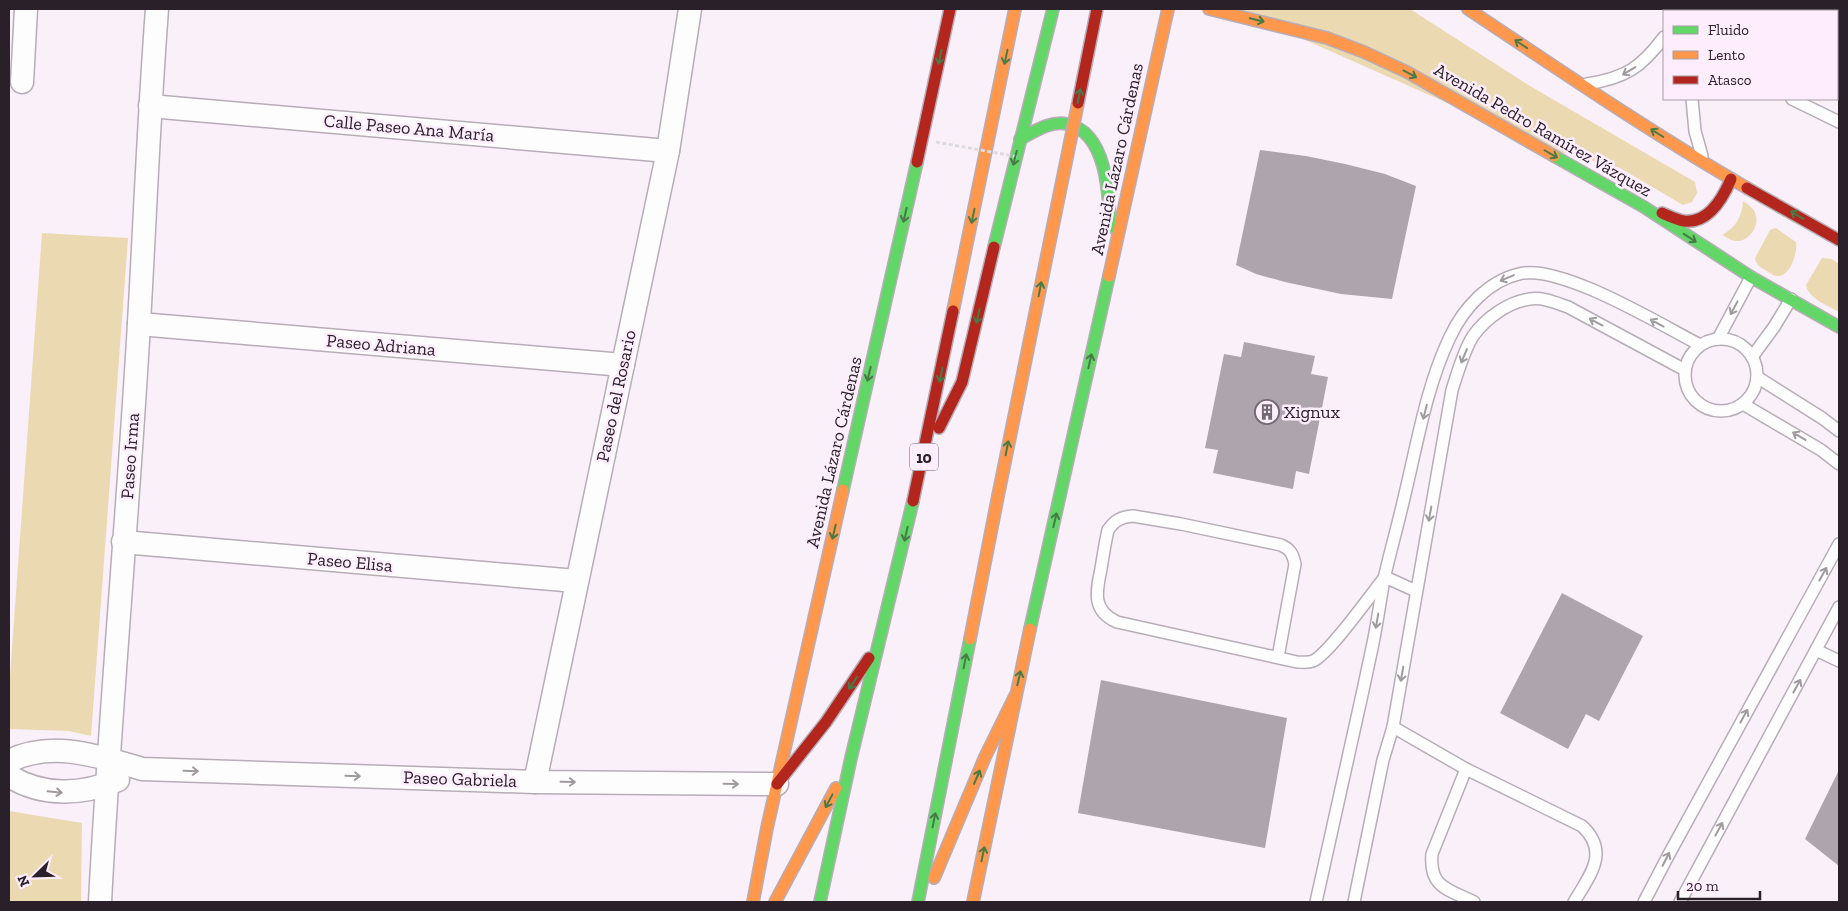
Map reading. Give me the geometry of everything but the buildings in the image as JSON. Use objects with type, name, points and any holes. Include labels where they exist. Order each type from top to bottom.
[{"type":"main road","name":"Avenida Lázaro Cárdenas","points":[[753,902],[777,784],[929,111],[950,9]]},
{"type":"main road","name":"10","points":[[820,902],[851,758],[924,454],[1015,9]]},
{"type":"main road","points":[[924,454],[944,420],[962,382],[1053,9]]},
{"type":"main road","points":[[918,902],[1097,9]]},
{"type":"main road","name":"Avenida Lázaro Cárdenas","points":[[973,902],[1015,696],[1168,9]]},
{"type":"main road","name":"Avenida Pedro Ramírez Vázquez","points":[[1210,9],[1327,38],[1364,52],[1407,72],[1644,207],[1751,276],[1839,327]]},
{"type":"main road","points":[[1468,9],[1731,179],[1839,240]]},
{"type":"main road","points":[[1313,23],[1327,38]]},
{"type":"main road","points":[[1020,139],[1040,126],[1064,123],[1077,127],[1086,133],[1095,144],[1102,159],[1110,207],[1109,276]]},
{"type":"main road","points":[[1644,207],[1689,221],[1711,212],[1719,205],[1726,194],[1731,179]]},
{"type":"main road","points":[[777,784],[826,722],[880,642]]},
{"type":"main road","points":[[923,902],[985,757],[1015,696]]},
{"type":"main road","points":[[775,902],[851,758]]},
{"type":"street","points":[[22,82],[26,9]]},
{"type":"street","name":"Paseo Irma","points":[[100,902],[106,785],[139,324],[157,9]]},
{"type":"street","name":"Paseo del Rosario","points":[[535,782],[668,151],[690,9]]},
{"type":"street","name":"Calle Paseo Ana María","points":[[150,106],[668,151]]},
{"type":"street","name":"Paseo Adriana","points":[[139,324],[623,365]]},
{"type":"street","name":"Paseo Elisa","points":[[123,542],[576,581]]},
{"type":"street","name":"Paseo Gabriela","points":[[9,761],[34,752],[52,750],[72,751],[142,769],[535,782],[777,784]]},
{"type":"street","name":"Paseo Gabriela","points":[[9,776],[28,786],[66,793],[106,785],[142,769]]},
{"type":"lane","points":[[1582,84],[1609,81],[1627,73],[1639,65],[1663,39]]},
{"type":"lane","points":[[1692,100],[1695,131],[1704,162]]},
{"type":"lane","points":[[1794,100],[1839,122]]},
{"type":"lane","points":[[1316,902],[1370,657],[1385,577],[1435,372],[1450,336],[1461,318],[1482,293],[1502,280],[1521,273],[1542,273],[1560,277],[1587,287],[1700,346]]},
{"type":"lane","points":[[1718,339],[1751,276]]},
{"type":"lane","points":[[1354,902],[1383,760],[1393,727],[1452,390],[1463,357],[1473,336],[1490,317],[1507,307],[1531,299],[1549,300],[1568,307],[1685,370]]},
{"type":"lane","points":[[1752,357],[1774,327],[1791,299]]},
{"type":"lane","points":[[1718,339],[1736,343],[1752,357],[1756,368],[1757,377],[1752,395],[1743,404],[1728,411],[1708,409],[1701,405],[1688,390],[1685,370],[1689,358],[1700,346],[1718,339]]},
{"type":"lane","points":[[1757,377],[1822,418],[1839,431]]},
{"type":"lane","points":[[1743,404],[1808,442],[1839,464]]},
{"type":"lane","points":[[1278,657],[1295,564],[1291,552],[1287,548],[1229,533],[1133,516],[1123,517],[1114,521],[1108,530],[1097,586],[1099,605],[1108,618],[1126,624],[1278,657],[1305,662],[1313,661],[1330,647],[1385,577]]},
{"type":"lane","points":[[1644,902],[1839,544]]},
{"type":"lane","points":[[1385,577],[1416,591]]},
{"type":"lane","points":[[1680,902],[1839,606]]},
{"type":"lane","points":[[1816,650],[1839,661]]},
{"type":"lane","points":[[1393,727],[1466,769],[1582,826],[1591,834],[1595,842],[1596,864],[1574,902]]},
{"type":"lane","points":[[1466,769],[1432,854],[1431,863],[1435,880],[1444,887],[1474,902]]},
{"type":"path","points":[[936,142],[1019,157]]},
{"type":"shaded area","points":[[1235,9],[1410,9],[1530,86],[1695,182],[1697,193],[1692,202],[1683,205],[1620,168],[1556,151]]},
{"type":"shaded area","points":[[1743,201],[1754,211],[1756,225],[1752,233],[1745,239],[1740,241],[1730,240],[1722,235],[1731,229],[1737,221]]},
{"type":"shaded area","points":[[1776,228],[1796,242],[1795,256],[1790,267],[1780,276],[1761,268],[1755,258],[1770,230]]},
{"type":"shaded area","points":[[42,233],[128,238],[91,736],[69,731],[9,729],[9,690]]},
{"type":"shaded area","points":[[1822,258],[1832,259],[1839,264],[1839,312],[1815,298],[1806,285]]},
{"type":"shaded area","points":[[9,811],[82,823],[81,902],[9,902]]},
{"type":"traffic: fast","points":[[994,247],[1053,9]]},
{"type":"traffic: fast","points":[[1020,139],[1043,127],[1055,124],[1067,124],[1080,129],[1090,139],[1098,152],[1103,166],[1107,182],[1110,227]]},
{"type":"traffic: fast","points":[[1554,156],[1644,207],[1751,277],[1839,327]]},
{"type":"traffic: fast","points":[[843,490],[917,162]]},
{"type":"traffic: fast","points":[[1030,629],[1109,276]]},
{"type":"traffic: fast","points":[[820,902],[851,758],[913,501]]},
{"type":"traffic: fast","points":[[918,902],[970,639]]},
{"type":"traffic: slow","points":[[953,311],[1015,9]]},
{"type":"traffic: slow","points":[[1109,276],[1168,9]]},
{"type":"traffic: slow","points":[[1209,9],[1327,38],[1364,52],[1407,72],[1554,156]]},
{"type":"traffic: slow","points":[[1468,9],[1641,123],[1747,188]]},
{"type":"traffic: slow","points":[[998,496],[1078,103]]},
{"type":"traffic: slow","points":[[753,902],[767,828],[843,490]]},
{"type":"traffic: slow","points":[[970,639],[998,496]]},
{"type":"traffic: slow","points":[[973,902],[1030,629]]},
{"type":"traffic: slow","points":[[934,878],[985,757],[1015,696]]},
{"type":"traffic: slow","points":[[775,902],[836,788]]},
{"type":"traffic: jam","points":[[917,162],[950,9]]},
{"type":"traffic: jam","points":[[1078,103],[1097,9]]},
{"type":"traffic: jam","points":[[1662,213],[1684,221],[1693,221],[1701,218],[1714,208],[1724,194],[1731,179]]},
{"type":"traffic: jam","points":[[1747,188],[1839,240]]},
{"type":"traffic: jam","points":[[939,428],[962,382],[994,247]]},
{"type":"traffic: jam","points":[[913,501],[953,311]]},
{"type":"traffic: jam","points":[[777,784],[826,722],[869,658]]},
{"type":"place","name":"Xignux","points":[[1267,412]]}]
